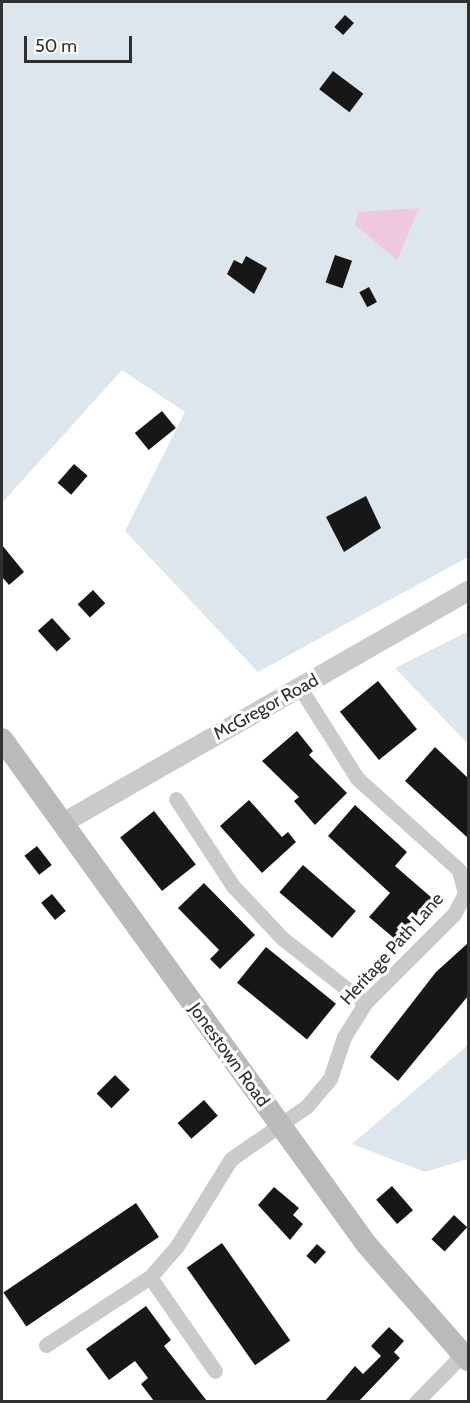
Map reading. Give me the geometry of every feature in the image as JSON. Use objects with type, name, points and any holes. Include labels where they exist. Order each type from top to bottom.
[{"type":"main road","name":"Jonestown Road","points":[[2,739],[367,1245],[465,1357]]},
{"type":"street","name":"McGregor Road","points":[[63,823],[468,591]]},
{"type":"street","name":"Heritage Path Lane","points":[[46,1345],[150,1276],[177,1246],[231,1159],[278,1122],[307,1106],[330,1079],[344,1036],[365,1003],[454,914],[465,893],[459,870],[357,778],[300,688]]},
{"type":"street","points":[[176,799],[233,886],[282,938],[365,1003]]},
{"type":"street","points":[[150,1276],[215,1371]]},
{"type":"street","points":[[416,1401],[465,1357]]},
{"type":"shaded area","points":[[2,2],[468,2],[468,557],[258,672],[125,531],[185,412],[122,370],[2,503]]},
{"type":"shaded area","points":[[419,208],[397,260],[355,225],[358,212]]},
{"type":"shaded area","points":[[467,632],[468,634],[468,744],[395,668]]},
{"type":"shaded area","points":[[468,1045],[468,1159],[425,1172],[352,1144]]},
{"type":"building","points":[[345,15],[354,23],[343,35],[334,27]]},
{"type":"building","points":[[333,71],[363,94],[350,112],[319,89]]},
{"type":"building","points":[[335,255],[352,261],[343,288],[326,282]]},
{"type":"building","points":[[246,256],[267,268],[254,294],[227,274],[234,260],[242,264]]},
{"type":"building","points":[[369,287],[377,302],[367,307],[359,292]]},
{"type":"building","points":[[162,411],[176,428],[149,450],[135,433]]},
{"type":"building","points":[[74,464],[88,476],[71,495],[58,483]]},
{"type":"building","points":[[366,496],[381,528],[344,552],[326,517]]},
{"type":"building","points":[[2,545],[24,572],[9,585],[2,577]]},
{"type":"building","points":[[93,590],[105,603],[90,617],[78,604]]},
{"type":"building","points":[[52,618],[71,639],[57,652],[38,631]]},
{"type":"building","points":[[378,681],[417,729],[379,760],[340,712]]},
{"type":"building","points":[[297,731],[313,751],[309,755],[347,793],[315,825],[294,801],[299,797],[262,761]]},
{"type":"building","points":[[435,747],[468,778],[468,838],[405,781]]},
{"type":"building","points":[[249,800],[282,837],[288,832],[296,842],[262,873],[220,826]]},
{"type":"building","points":[[355,805],[407,852],[395,866],[432,898],[395,939],[369,917],[390,893],[328,836]]},
{"type":"building","points":[[154,811],[196,865],[162,891],[120,837]]},
{"type":"building","points":[[37,846],[52,865],[39,875],[24,856]]},
{"type":"building","points":[[303,865],[356,911],[332,938],[279,892]]},
{"type":"building","points":[[204,883],[255,935],[220,969],[210,959],[219,950],[178,908]]},
{"type":"building","points":[[52,894],[66,911],[55,920],[41,903]]},
{"type":"building","points":[[468,943],[468,996],[398,1081],[370,1057],[436,972]]},
{"type":"building","points":[[266,947],[336,1004],[307,1039],[237,983]]},
{"type":"building","points":[[115,1075],[130,1090],[111,1108],[97,1093]]},
{"type":"building","points":[[204,1100],[218,1116],[191,1139],[178,1123]]},
{"type":"building","points":[[392,1186],[413,1210],[397,1224],[376,1200]]},
{"type":"building","points":[[274,1187],[299,1208],[293,1215],[303,1224],[290,1240],[258,1205]]},
{"type":"building","points":[[136,1203],[159,1237],[26,1326],[3,1292]]},
{"type":"building","points":[[454,1215],[467,1227],[445,1251],[431,1239]]},
{"type":"building","points":[[222,1243],[290,1340],[255,1365],[187,1268]]},
{"type":"building","points":[[317,1244],[326,1252],[315,1264],[306,1256]]},
{"type":"building","points":[[146,1306],[171,1340],[164,1346],[207,1401],[154,1401],[141,1384],[148,1378],[135,1361],[109,1380],[86,1349]]},
{"type":"building","points":[[389,1327],[404,1341],[394,1352],[400,1358],[359,1401],[325,1401],[355,1366],[363,1374],[381,1356],[371,1346]]}]
